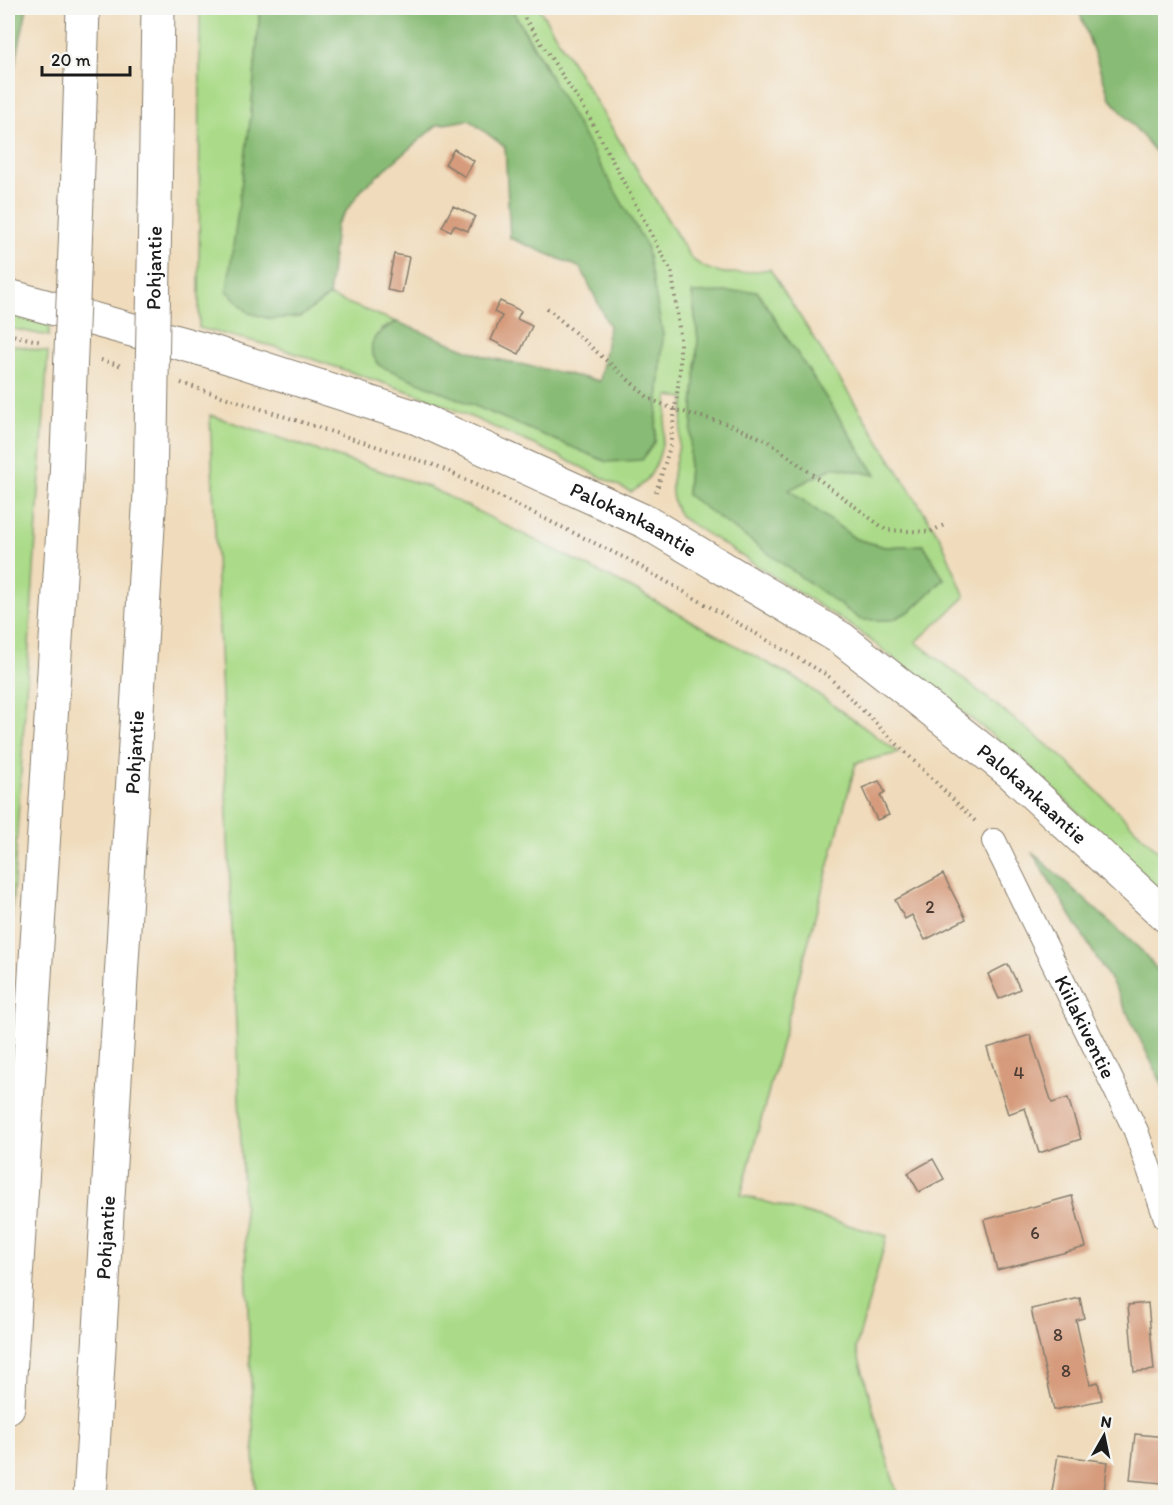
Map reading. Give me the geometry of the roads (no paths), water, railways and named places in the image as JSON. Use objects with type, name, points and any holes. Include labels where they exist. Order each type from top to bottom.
[{"type":"main road","points":[[8,1407],[66,480],[83,8]]},
{"type":"main road","name":"Pohjantie","points":[[90,1497],[150,493],[158,8]]},
{"type":"main road","name":"Palokankaantie","points":[[8,296],[209,351],[415,417],[646,522],[842,639],[1009,771],[1166,916]]},
{"type":"street","name":"Kiilakiventie","points":[[994,841],[1136,1131],[1166,1218]]}]
